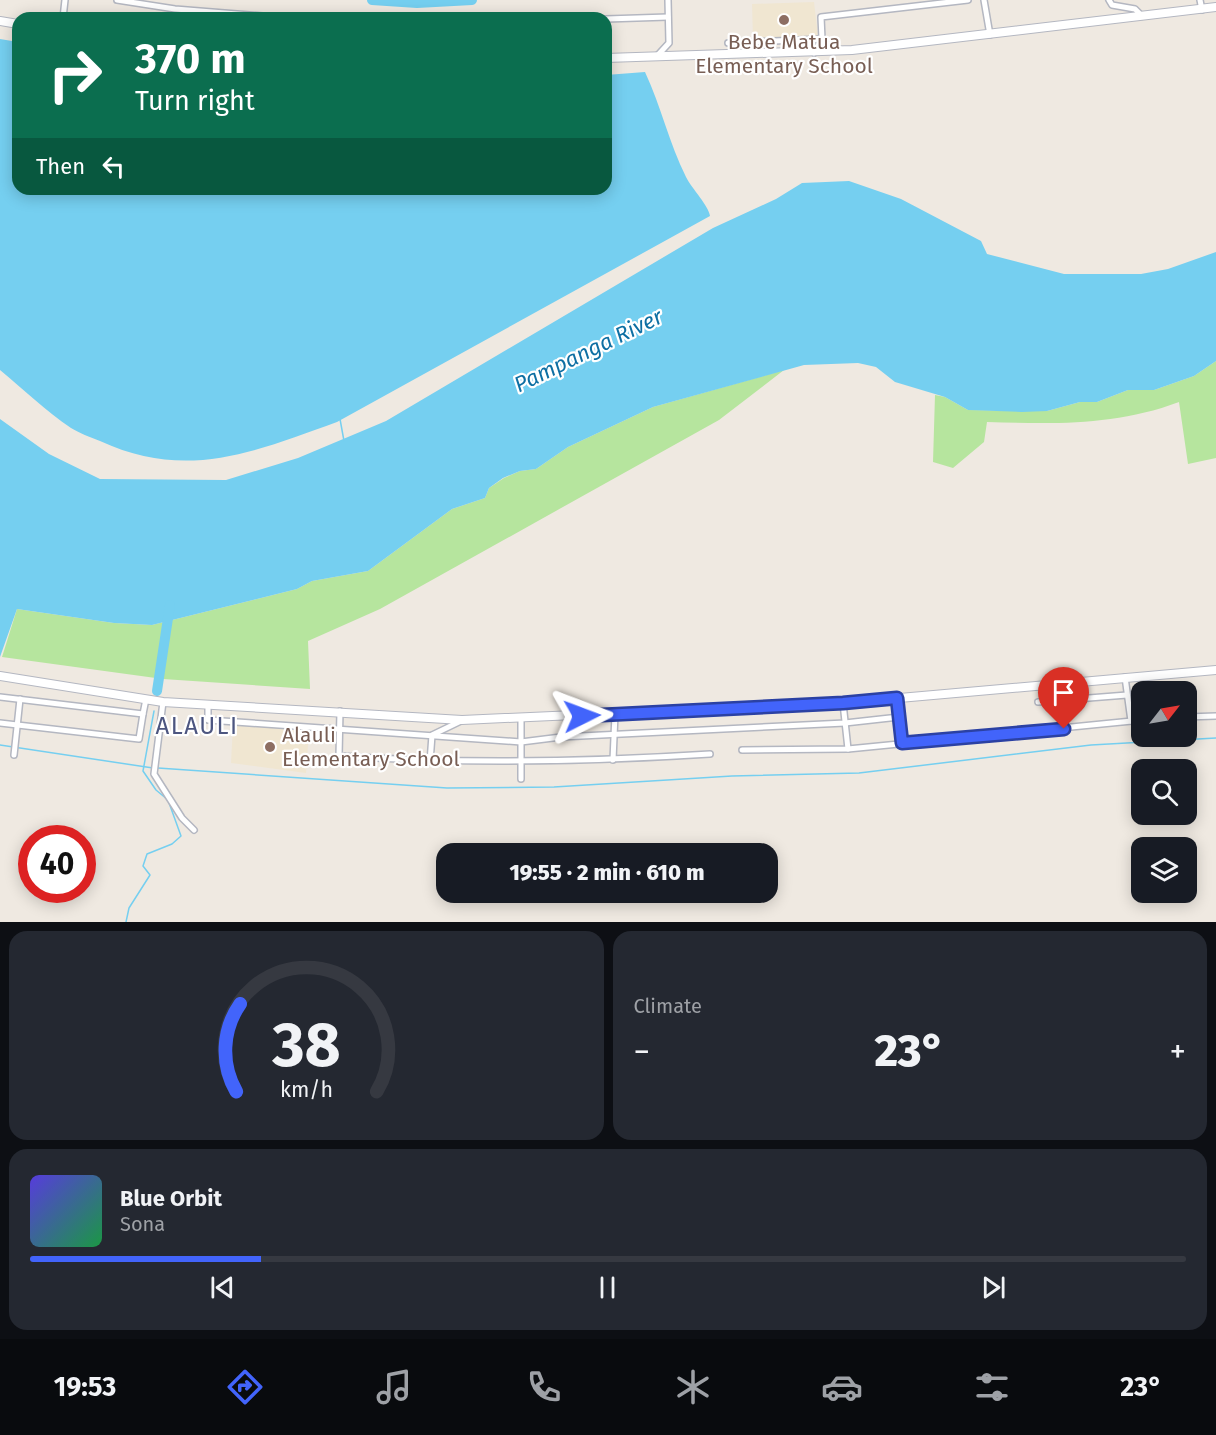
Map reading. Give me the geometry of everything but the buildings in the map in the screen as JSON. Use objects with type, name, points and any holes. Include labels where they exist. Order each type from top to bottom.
[{"type":"street","points":[[117,0],[209,12]]},
{"type":"street","points":[[656,57],[669,43],[668,0]]},
{"type":"street","points":[[814,53],[822,39],[819,19],[825,15],[968,0]]},
{"type":"street","points":[[984,0],[990,35]]},
{"type":"street","points":[[1109,0],[1116,6],[1135,9],[1143,17]]},
{"type":"street","points":[[1200,0],[1202,10]]},
{"type":"street","points":[[612,58],[814,53],[1216,8]]},
{"type":"street","points":[[612,19],[668,17]]},
{"type":"street","points":[[728,43],[822,39]]},
{"type":"street","points":[[0,676],[163,702],[462,720],[843,703],[1216,670]]},
{"type":"street","points":[[742,750],[848,749],[1131,721],[1125,677]]},
{"type":"street","points":[[1038,702],[1127,695]]},
{"type":"street","points":[[0,697],[143,714]]},
{"type":"street","points":[[897,698],[902,743]]},
{"type":"street","points":[[14,753],[20,699]]},
{"type":"street","points":[[0,723],[139,739],[146,699]]},
{"type":"street","points":[[163,702],[154,774],[182,818],[194,830]]},
{"type":"street","points":[[208,703],[208,720],[521,742],[614,734],[845,723],[899,717]]},
{"type":"street","points":[[843,703],[848,749]]},
{"type":"street","points":[[340,711],[339,756],[429,762],[521,763],[710,754]]},
{"type":"street","points":[[614,760],[615,714]]},
{"type":"street","points":[[1197,717],[1216,716]]},
{"type":"street","points":[[520,718],[521,779]]},
{"type":"street","points":[[432,735],[462,720]]},
{"type":"street","points":[[429,762],[432,735]]},
{"type":"shaded area","name":"Bebe Matua Elementary School","points":[[814,2],[818,37],[753,39],[752,4]]},
{"type":"shaded area","name":"Alauli Elementary School","points":[[233,725],[309,730],[306,773],[231,763]]},
{"type":"green space","points":[[1216,361],[1216,458],[1188,464],[1179,402],[1131,416],[1084,422],[987,422],[984,442],[953,468],[933,462],[935,395],[945,397],[968,410],[1047,411],[1080,402],[1097,402],[1128,390],[1154,390],[1194,376]]},
{"type":"green space","points":[[784,370],[719,420],[380,609],[308,641],[310,689],[163,679],[2,657],[17,609],[114,623],[152,625],[297,589],[312,581],[368,571],[452,509],[485,498],[489,488],[504,478],[520,471],[536,469],[568,447],[653,407]]},
{"type":"water","points":[[0,39],[12,41],[12,195],[612,195],[612,75],[645,72],[680,164],[689,182],[707,207],[710,216],[337,422],[248,452],[220,458],[191,460],[162,459],[131,453],[71,428],[0,370]]},
{"type":"water","name":"Pampanga River","points":[[849,181],[901,199],[981,241],[987,254],[1064,274],[1141,274],[1168,269],[1216,252],[1216,361],[1194,376],[1154,390],[1128,390],[1097,402],[1080,402],[1047,411],[1022,412],[968,410],[945,397],[895,382],[876,367],[858,363],[804,365],[653,407],[568,447],[536,469],[520,471],[503,478],[489,488],[485,498],[452,509],[368,571],[312,581],[297,589],[152,625],[114,623],[17,609],[0,657],[0,419],[49,454],[100,479],[226,480],[298,458],[386,421],[713,228],[776,199],[802,183]]},
{"type":"waterway","points":[[372,0],[417,3],[472,0]]},
{"type":"waterway","points":[[340,419],[344,441]]},
{"type":"waterway","points":[[157,691],[170,605]]},
{"type":"waterway","points":[[126,922],[129,908],[150,875],[143,866],[147,854],[172,844],[181,836],[168,800],[156,790],[143,771],[154,711]]},
{"type":"waterway","points":[[158,768],[447,788],[554,787],[732,776],[859,773],[1091,745],[1216,738]]},
{"type":"waterway","points":[[0,745],[153,768]]},
{"type":"place","name":"Bebe Matua Elementary School","points":[[784,20]]},
{"type":"place","name":"Alauli Elementary School","points":[[270,747]]},
{"type":"district","name":"ALAULI","points":[[197,726]]},
{"type":"route","points":[[582,716],[843,703],[897,698],[902,743],[1064,729]]}]
